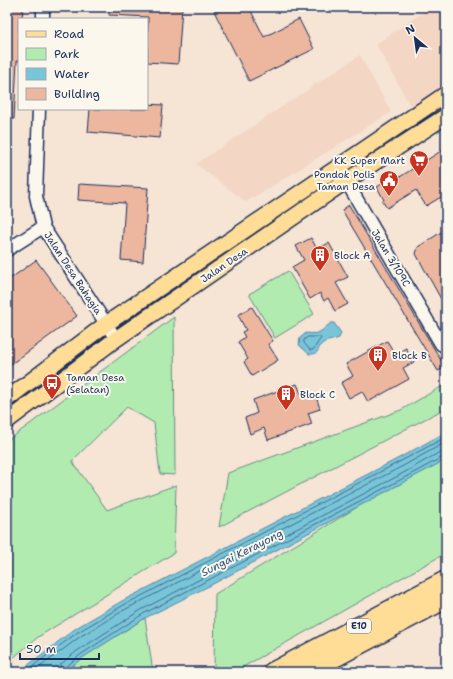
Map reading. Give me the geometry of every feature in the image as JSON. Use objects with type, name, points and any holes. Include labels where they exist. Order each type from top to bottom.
[{"type":"highway","name":"E10","points":[[272,672],[446,580]]},
{"type":"highway","name":"E10","points":[[308,672],[446,598]]},
{"type":"main road","name":"Jalan Desa","points":[[7,399],[106,324],[446,94]]},
{"type":"main road","name":"Jalan Desa","points":[[7,421],[116,339],[346,182],[446,116]]},
{"type":"street","points":[[43,7],[43,18]]},
{"type":"street","name":"Jalan Desa Bahagia","points":[[39,110],[36,196],[43,227],[116,339]]},
{"type":"street","name":"Jalan 3/109C","points":[[338,167],[441,344],[446,347]]},
{"type":"street","points":[[7,250],[43,227]]},
{"type":"shaded area","points":[[431,7],[446,7],[446,86],[412,109],[376,44]]},
{"type":"shaded area","points":[[360,55],[391,112],[246,202],[196,164]]},
{"type":"green space","points":[[288,271],[314,314],[275,338],[249,294]]},
{"type":"green space","points":[[174,317],[175,475],[160,474],[154,423],[127,407],[72,461],[107,510],[176,485],[174,553],[38,637],[7,663],[7,441]]},
{"type":"green space","points":[[446,384],[446,408],[219,527],[228,473],[401,410]]},
{"type":"green space","points":[[446,459],[446,553],[234,672],[214,672],[215,594],[359,506]]},
{"type":"green space","points":[[145,618],[153,672],[65,672],[82,658]]},
{"type":"water","points":[[331,323],[334,323],[341,333],[339,338],[323,343],[317,352],[313,354],[309,354],[299,345],[300,338],[306,333],[318,333]]},
{"type":"water","name":"Sungai Kerayong","points":[[446,432],[446,459],[436,465],[211,585],[145,618],[82,658],[65,672],[19,672],[76,628],[122,601],[399,458]]},
{"type":"building","points":[[7,7],[23,7],[22,18],[18,18],[18,61],[14,119],[7,119]]},
{"type":"building","points":[[109,7],[182,7],[178,64],[148,62],[148,17],[109,15]]},
{"type":"building","points":[[223,7],[249,7],[264,37],[299,19],[314,49],[249,81],[214,11]]},
{"type":"building","points":[[148,104],[163,105],[160,138],[88,132],[90,110],[148,110]]},
{"type":"building","points":[[446,148],[446,194],[426,206],[416,190],[387,208],[382,201],[384,200],[377,187],[393,177],[395,180]]},
{"type":"building","points":[[79,184],[148,188],[143,262],[121,260],[125,203],[78,200]]},
{"type":"building","points":[[349,205],[445,367],[438,371],[342,210]]},
{"type":"building","points":[[446,229],[446,308],[416,254],[418,247]]},
{"type":"building","name":"Block A","points":[[311,238],[317,249],[329,243],[348,277],[336,283],[348,304],[335,311],[328,298],[324,301],[320,293],[310,299],[292,267],[304,260],[296,246]]},
{"type":"building","points":[[36,260],[77,316],[7,367],[7,281]]},
{"type":"building","points":[[252,307],[273,341],[268,344],[278,360],[252,376],[244,362],[248,359],[238,342],[245,337],[242,332],[246,330],[238,315]]},
{"type":"building","name":"Block B","points":[[387,341],[395,354],[406,348],[414,362],[403,368],[409,379],[368,402],[362,391],[349,398],[341,383],[353,376],[346,364]]},
{"type":"building","name":"Block C","points":[[297,384],[303,398],[315,393],[320,409],[308,413],[312,424],[268,440],[264,428],[250,434],[245,418],[257,413],[253,400]]},
{"type":"place","name":"KK Super Mart","points":[[419,177]]},
{"type":"place","name":"Pondok Polis Taman Desa","points":[[389,197]]},
{"type":"place","name":"Block A","points":[[320,272]]},
{"type":"place","name":"Block B","points":[[378,372]]},
{"type":"place","name":"Taman Desa (Selatan)","points":[[52,400]]},
{"type":"place","name":"Block C","points":[[286,411]]}]
